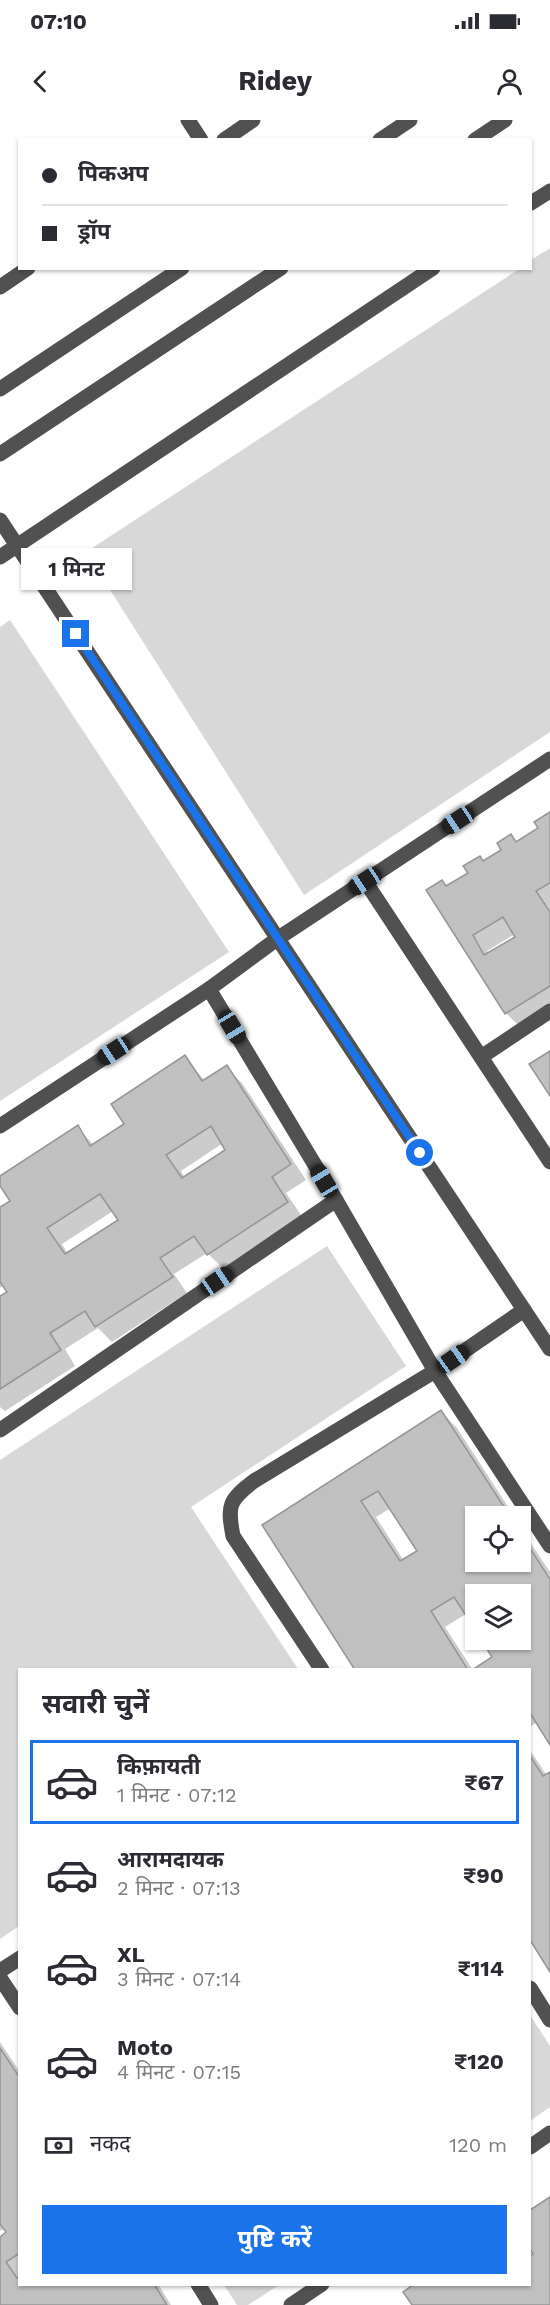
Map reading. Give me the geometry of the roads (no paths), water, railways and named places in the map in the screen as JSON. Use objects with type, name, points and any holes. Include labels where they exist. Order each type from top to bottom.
[{"type":"street","points":[[188,120],[200,138]]},
{"type":"street","points":[[227,138],[253,120]]},
{"type":"street","points":[[383,138],[410,120]]},
{"type":"street","points":[[478,138],[505,120]]},
{"type":"street","points":[[532,202],[550,190]]},
{"type":"street","points":[[0,287],[25,270]]},
{"type":"street","points":[[0,389],[179,270]]},
{"type":"street","points":[[0,454],[278,270]]},
{"type":"street","points":[[0,557],[430,270]]},
{"type":"street","points":[[0,520],[550,1349]]},
{"type":"street","points":[[0,1126],[208,988],[277,939],[550,759]]},
{"type":"street","points":[[365,881],[550,1162]]},
{"type":"street","points":[[208,988],[336,1200],[435,1371],[550,1546]]},
{"type":"street","points":[[481,1057],[550,1011]]},
{"type":"street","points":[[0,1430],[336,1200]]},
{"type":"street","points":[[321,1668],[233,1536],[229,1514],[235,1496],[254,1481],[435,1371],[524,1310]]},
{"type":"street","points":[[0,1971],[18,1959]]},
{"type":"street","points":[[0,1978],[18,2005]]},
{"type":"street","points":[[531,1990],[550,2020]]},
{"type":"street","points":[[531,2146],[550,2133]]},
{"type":"street","points":[[199,2286],[211,2305]]},
{"type":"street","points":[[291,2305],[319,2286]]}]
